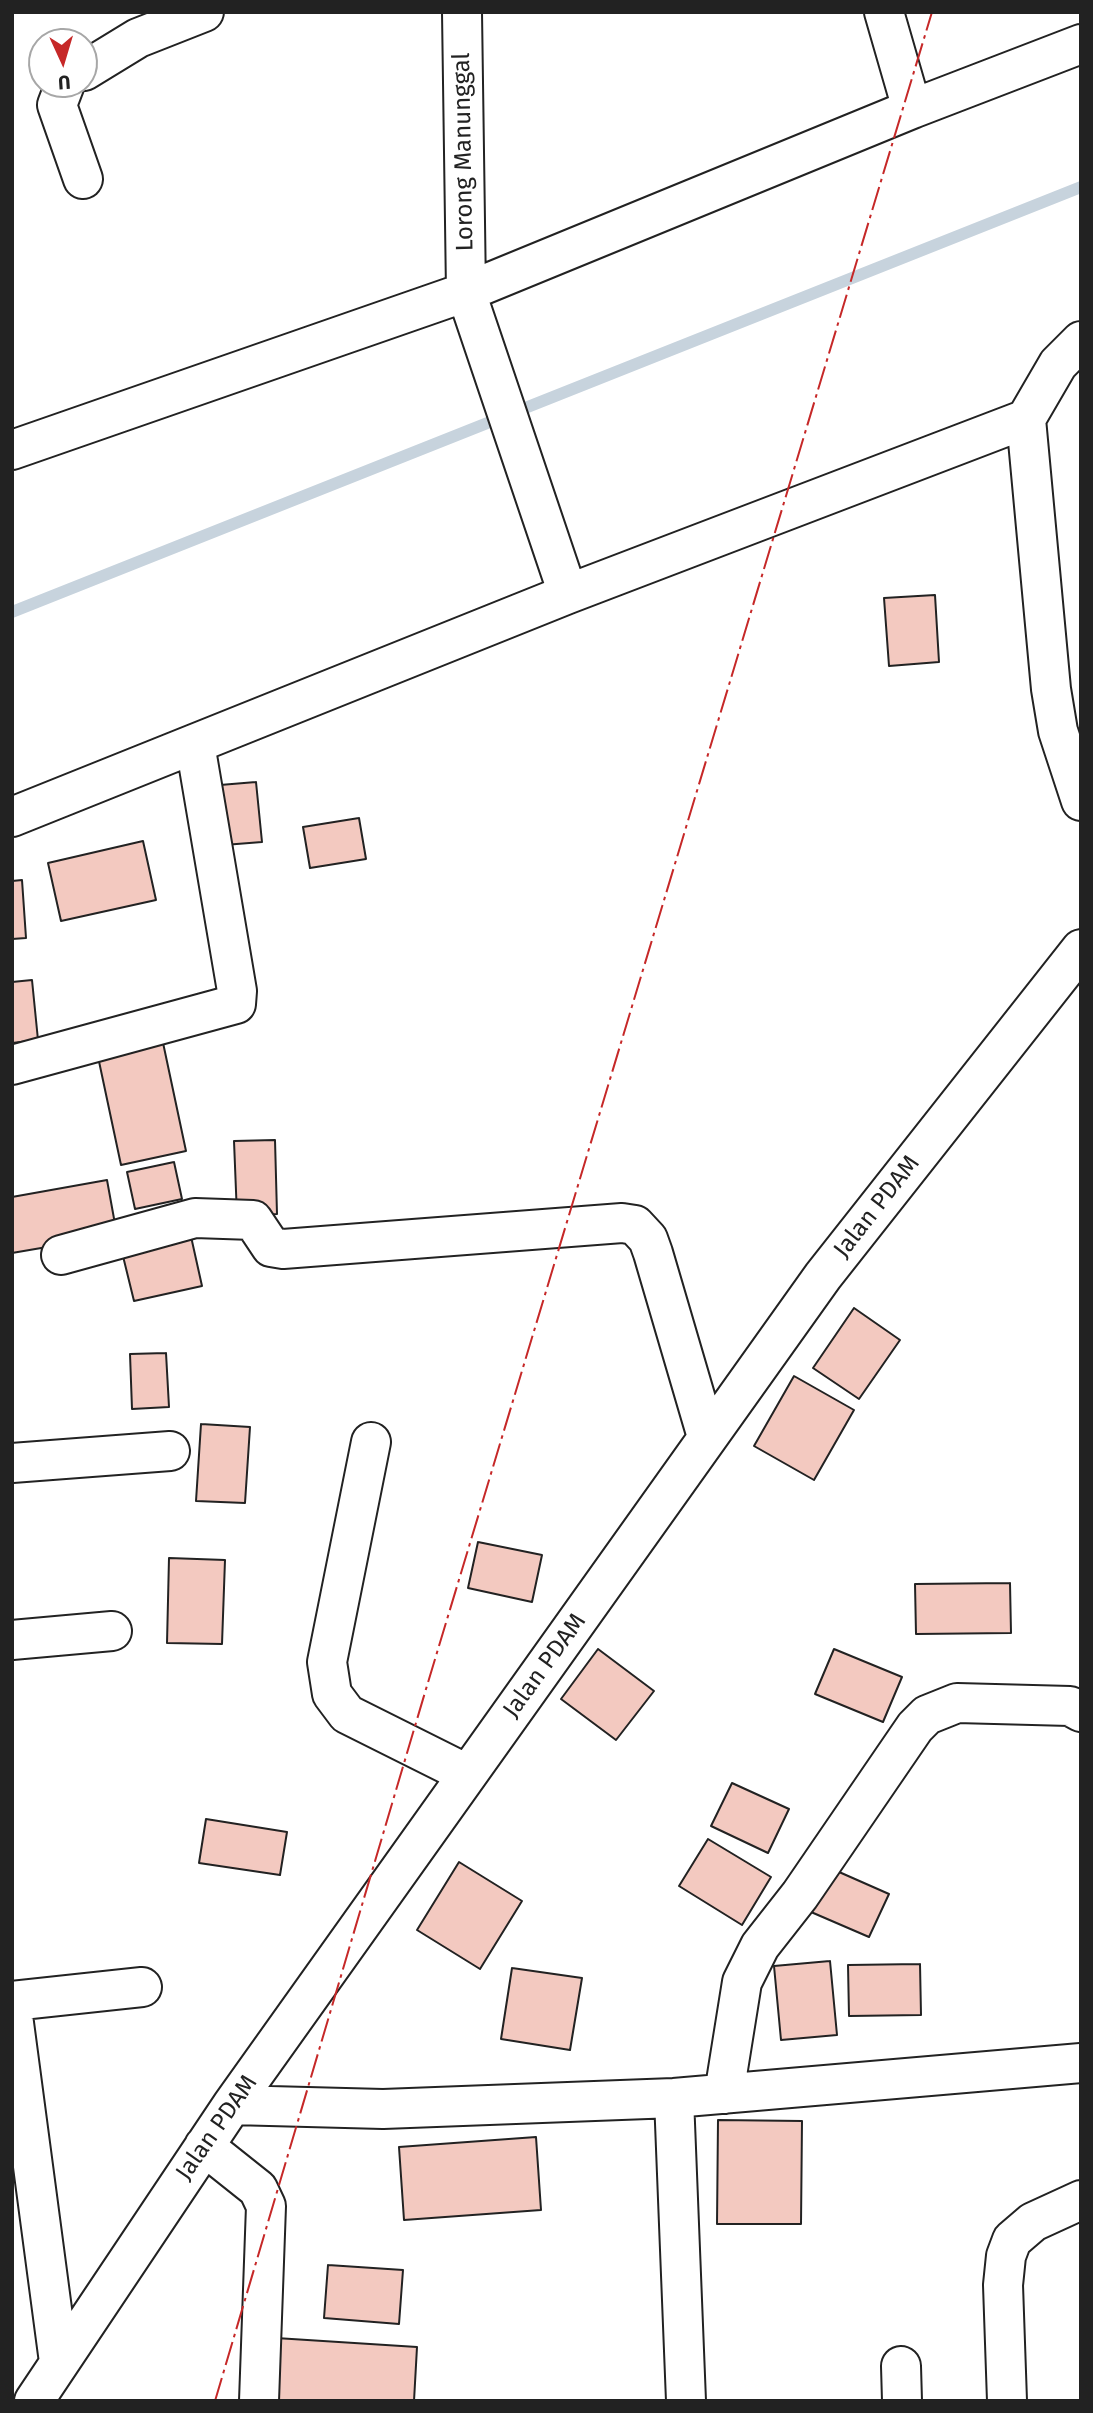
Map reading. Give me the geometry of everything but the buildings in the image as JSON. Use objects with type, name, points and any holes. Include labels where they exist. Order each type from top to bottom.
[{"type":"street","points":[[98,62],[138,38],[204,12]]},
{"type":"street","name":"Lorong Manunggal","points":[[461,12],[466,292],[568,594]]},
{"type":"street","points":[[884,12],[912,109]]},
{"type":"street","points":[[12,450],[466,292],[912,109],[1081,44]]},
{"type":"street","points":[[60,98],[57,105],[83,179]]},
{"type":"street","points":[[1081,341],[1058,364],[1026,419],[1051,689],[1058,731],[1081,801]]},
{"type":"street","points":[[12,817],[568,594],[1026,419]]},
{"type":"street","points":[[12,1065],[236,1004],[237,991],[195,744]]},
{"type":"street","name":"Jalan PDAM","points":[[34,2401],[232,2105],[823,1276],[1081,950]]},
{"type":"street","points":[[61,1255],[195,1218],[253,1220],[271,1247],[283,1248],[622,1223],[635,1225],[648,1239],[653,1253],[707,1437]]},
{"type":"street","points":[[371,1442],[327,1662],[332,1695],[347,1714],[467,1773]]},
{"type":"street","points":[[12,1463],[170,1451]]},
{"type":"street","points":[[12,1640],[112,1631]]},
{"type":"street","points":[[724,2094],[742,1982],[760,1946],[800,1895],[915,1727],[927,1715],[957,1703],[1070,1706],[1081,1712]]},
{"type":"street","points":[[12,2001],[142,1987]]},
{"type":"street","points":[[12,2008],[59,2362]]},
{"type":"street","points":[[232,2105],[383,2109],[674,2098],[1081,2063]]},
{"type":"street","points":[[674,2098],[686,2401]]},
{"type":"street","points":[[204,2146],[258,2189],[266,2206],[259,2401]]},
{"type":"street","points":[[1007,2401],[1003,2285],[1006,2256],[1013,2240],[1033,2222],[1081,2200]]},
{"type":"waterway","points":[[12,612],[1081,187]]},
{"type":"power","points":[[215,2401],[426,1689],[932,12]]}]
